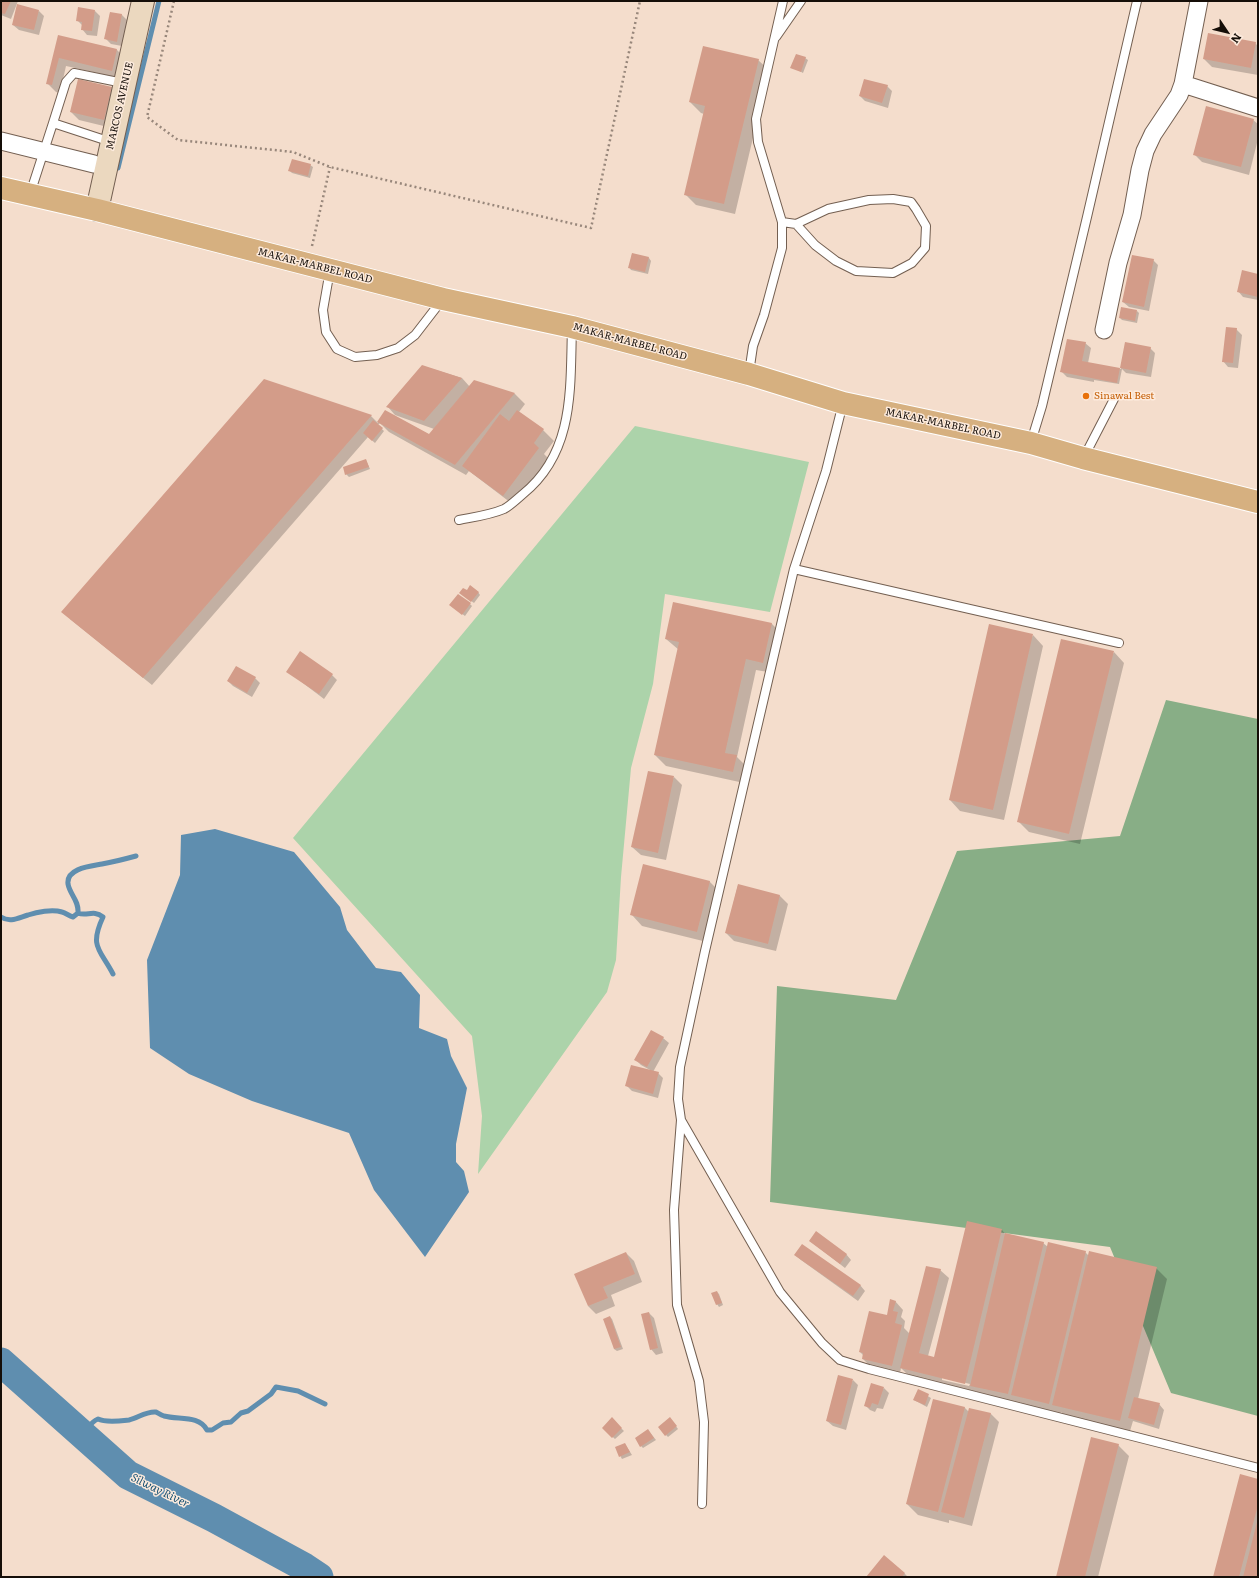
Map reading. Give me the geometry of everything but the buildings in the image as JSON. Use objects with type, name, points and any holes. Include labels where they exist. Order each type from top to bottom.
[{"type":"main road","name":"MAKAR-MARBEL ROAD","points":[[1,188],[97,210],[443,300],[572,327],[749,374],[843,403],[1031,443],[1258,502]]},
{"type":"street","name":"MARCOS AVENUE","points":[[97,210],[126,84],[143,1]]},
{"type":"street","points":[[1104,330],[1118,263],[1132,215],[1145,151],[1153,134],[1179,94],[1183,84],[1199,1]]},
{"type":"street","points":[[1183,84],[1258,108]]},
{"type":"street","points":[[1,141],[94,164]]},
{"type":"lane","points":[[749,374],[754,346],[782,248],[782,222],[758,142],[756,119],[783,1]]},
{"type":"lane","points":[[773,41],[801,1]]},
{"type":"lane","points":[[1031,443],[1042,406],[1137,1]]},
{"type":"lane","points":[[30,194],[66,82],[74,73],[126,84]]},
{"type":"lane","points":[[53,123],[112,142]]},
{"type":"lane","points":[[782,222],[796,224],[828,209],[869,200],[893,199],[911,202],[926,226],[925,248],[912,263],[893,273],[856,271],[836,261],[814,245],[796,224]]},
{"type":"lane","points":[[330,270],[323,310],[326,332],[337,349],[355,357],[377,355],[398,348],[415,335],[443,300]]},
{"type":"lane","points":[[459,520],[505,509],[534,485],[553,459],[564,431],[569,406],[572,327]]},
{"type":"lane","points":[[1084,458],[1114,399]]},
{"type":"lane","points":[[702,1504],[704,1422],[699,1382],[677,1305],[674,1210],[681,1120],[678,1099],[680,1067],[794,569],[826,470],[843,403]]},
{"type":"lane","points":[[794,569],[1119,643]]},
{"type":"lane","points":[[681,1120],[780,1292],[822,1343],[840,1360],[869,1369],[1258,1468]]},
{"type":"path","points":[[174,1],[147,117],[178,140],[293,152],[330,167],[591,228],[640,1]]},
{"type":"path","points":[[308,264],[330,167]]},
{"type":"green space","points":[[635,426],[809,462],[770,612],[665,594],[653,684],[631,768],[621,877],[616,960],[607,992],[478,1174],[482,1116],[472,1036],[293,838]]},
{"type":"green space","points":[[1166,700],[1258,719],[1258,1416],[1171,1393],[1110,1247],[770,1202],[777,986],[896,1000],[957,851],[1120,836]]},
{"type":"water","points":[[215,829],[294,852],[340,907],[347,930],[376,968],[401,972],[420,995],[419,1028],[447,1039],[451,1056],[467,1088],[456,1144],[456,1162],[464,1171],[469,1192],[425,1257],[374,1190],[349,1133],[252,1101],[189,1074],[150,1048],[147,960],[180,875],[181,835]]},
{"type":"waterway","points":[[118,168],[159,1]]},
{"type":"waterway","points":[[1,917],[11,920],[45,911],[63,912],[73,917],[78,913],[78,908],[68,884],[68,879],[71,874],[86,867],[136,856]]},
{"type":"waterway","points":[[78,913],[93,913],[103,917],[97,935],[97,942],[100,953],[113,974]]},
{"type":"waterway","name":"Silway River","points":[[1,1362],[128,1475],[214,1518],[304,1567],[319,1577]]},
{"type":"waterway","points":[[79,1445],[89,1427],[98,1419],[109,1421],[129,1420],[152,1412],[156,1412],[164,1416],[194,1420],[203,1425],[207,1430],[212,1430],[223,1423],[231,1422],[241,1413],[248,1411],[271,1394],[276,1387],[298,1391],[325,1404]]},
{"type":"place","name":"Sinawal Best","points":[[1086,396]]}]
